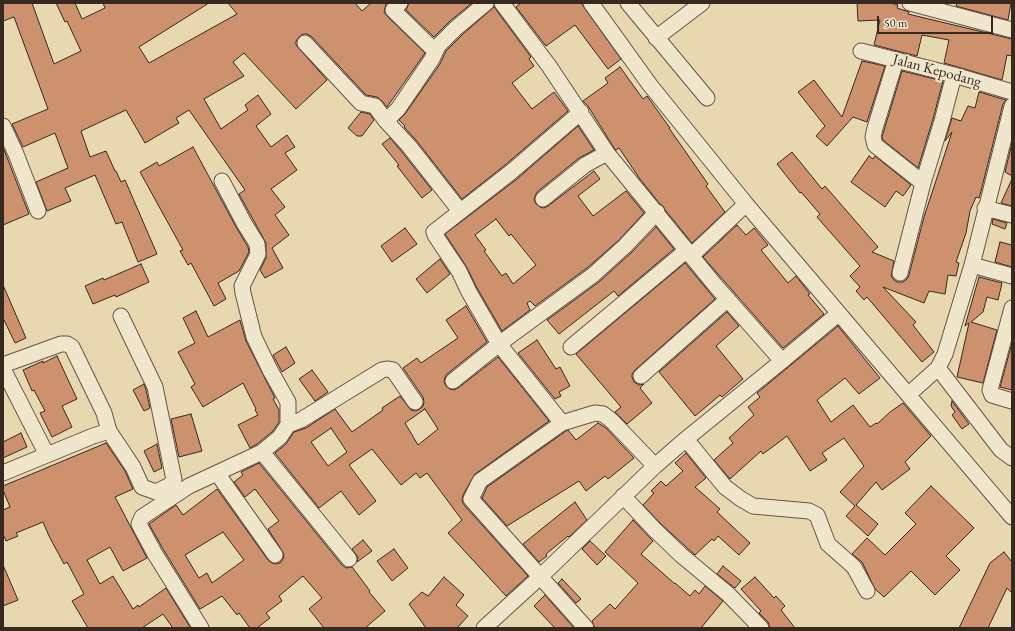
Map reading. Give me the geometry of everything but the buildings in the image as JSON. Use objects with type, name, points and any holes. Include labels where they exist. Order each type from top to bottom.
[{"type":"street","points":[[400,3],[393,10],[435,51]]},
{"type":"street","points":[[386,121],[398,109],[432,59],[438,46],[456,28],[486,3]]},
{"type":"street","points":[[502,3],[549,66],[607,153],[728,300],[782,361]]},
{"type":"street","points":[[592,3],[650,85],[746,204],[1012,517]]},
{"type":"street","points":[[628,3],[707,98]]},
{"type":"street","points":[[656,38],[702,3]]},
{"type":"street","points":[[910,3],[1012,30]]},
{"type":"street","points":[[305,43],[361,103],[375,106],[386,121],[409,146],[460,211]]},
{"type":"street","name":"Jalan Kepodang","points":[[861,51],[954,75],[1012,92]]},
{"type":"street","points":[[896,60],[873,137],[875,145],[923,183]]},
{"type":"street","points":[[900,273],[923,183],[954,75]]},
{"type":"street","points":[[909,394],[938,368],[945,354],[972,265],[986,208],[1006,150],[1012,106]]},
{"type":"street","points":[[562,423],[499,344],[469,292],[459,271],[434,235],[434,231],[511,172],[581,112]]},
{"type":"street","points":[[3,126],[16,154],[38,212]]},
{"type":"street","points":[[544,199],[585,166],[607,153]]},
{"type":"street","points":[[201,628],[155,554],[139,524],[142,517],[189,486],[262,452],[280,437],[288,425],[288,402],[254,337],[243,293],[242,286],[258,254],[257,244],[222,181]]},
{"type":"street","points":[[570,347],[689,252],[746,204]]},
{"type":"street","points":[[986,208],[1012,215]]},
{"type":"street","points":[[453,381],[499,344],[593,274],[625,246],[657,212]]},
{"type":"street","points":[[972,265],[1012,276]]},
{"type":"street","points":[[641,376],[728,300]]},
{"type":"street","points":[[1012,308],[1008,337],[990,390],[992,395],[1012,401]]},
{"type":"street","points":[[484,628],[654,466],[838,314]]},
{"type":"street","points":[[3,365],[61,344],[67,344],[72,347],[101,406],[110,431],[133,467],[142,487],[156,492],[170,485],[174,480],[155,387],[121,316]]},
{"type":"street","points":[[938,368],[1001,450],[1012,458]]},
{"type":"street","points":[[3,369],[47,455]]},
{"type":"street","points":[[288,425],[301,420],[382,370],[387,369],[393,370],[415,402]]},
{"type":"street","points":[[586,628],[471,499],[480,481],[562,423],[595,413],[603,414],[612,421],[654,466]]},
{"type":"street","points":[[3,472],[93,436],[110,431]]},
{"type":"street","points":[[686,439],[725,487],[753,506],[809,510],[817,515],[828,544],[854,567],[867,591]]},
{"type":"street","points":[[262,452],[349,559]]},
{"type":"street","points":[[217,473],[275,555]]},
{"type":"street","points":[[623,496],[654,529],[728,594],[762,628]]}]
